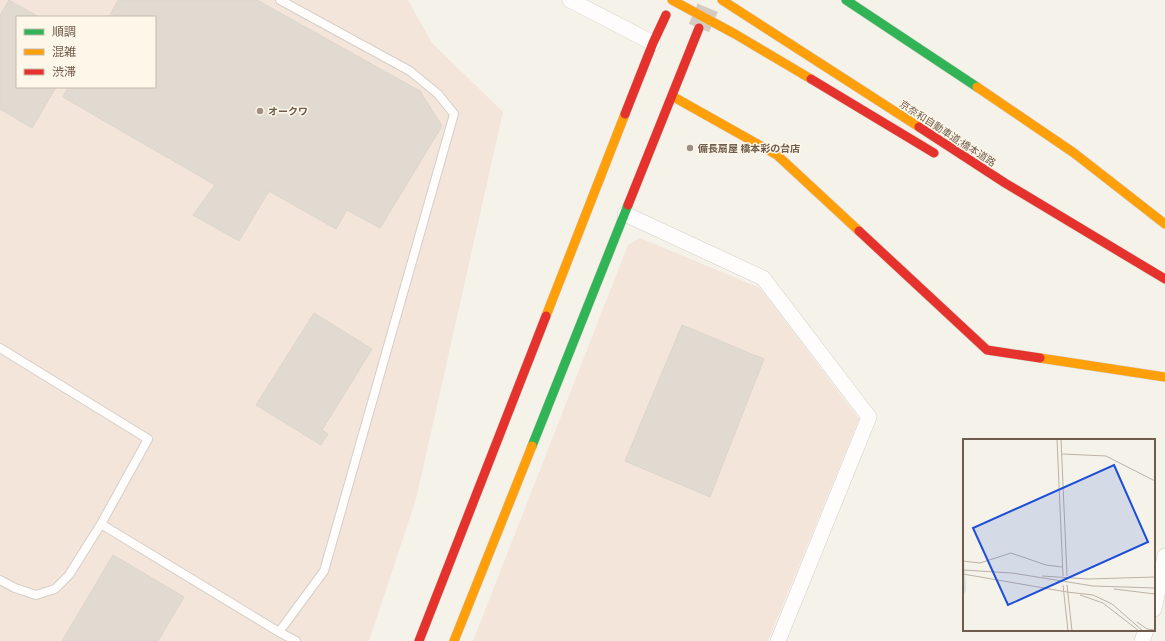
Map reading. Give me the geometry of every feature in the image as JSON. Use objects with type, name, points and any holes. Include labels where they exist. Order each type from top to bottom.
[{"type":"main road","points":[[672,0],[735,34],[928,151],[942,156]]},
{"type":"main road","name":"京奈和自動車道;橋本道路","points":[[722,0],[1005,183],[1165,279]]},
{"type":"main road","points":[[846,0],[908,40],[1074,153],[1165,224]]},
{"type":"main road","points":[[419,641],[653,43],[666,15]]},
{"type":"main road","points":[[454,641],[699,28]]},
{"type":"main road","points":[[672,96],[777,155],[987,350],[1165,377]]},
{"type":"main road","points":[[956,162],[1005,183]]},
{"type":"street","points":[[570,0],[653,43]]},
{"type":"street","points":[[625,214],[763,278],[869,417],[778,641]]},
{"type":"street","points":[[1155,604],[1165,556]]},
{"type":"street","points":[[1142,641],[1146,631]]},
{"type":"lane","points":[[280,0],[410,71],[438,94],[454,114],[324,571],[280,632]]},
{"type":"lane","points":[[0,348],[148,439],[102,524],[69,575],[55,589],[36,595],[15,588],[0,580]]},
{"type":"lane","points":[[102,524],[296,641]]},
{"type":"shaded area","points":[[0,0],[408,0],[432,43],[503,112],[416,499],[369,641],[0,641]]},
{"type":"shaded area","points":[[640,238],[760,288],[859,419],[768,641],[473,641],[628,245]]},
{"type":"building","points":[[9,0],[37,16],[16,16],[16,88],[55,88],[32,128],[0,109],[0,15]]},
{"type":"building","name":"オークワ","points":[[118,0],[257,0],[420,91],[442,126],[380,228],[347,210],[336,229],[269,191],[239,241],[193,215],[215,185],[63,97],[68,88],[156,88],[156,16],[110,16]]},
{"type":"building","points":[[314,313],[372,349],[322,430],[328,434],[321,445],[256,405]]},
{"type":"building","points":[[682,325],[764,359],[710,497],[625,461]]},
{"type":"building","points":[[113,555],[184,597],[158,641],[62,641]]},
{"type":"tunnel","points":[[699,28],[711,0]]},
{"type":"traffic: fast","points":[[846,0],[977,87]]},
{"type":"traffic: fast","points":[[532,446],[628,205]]},
{"type":"traffic: slow","points":[[672,0],[735,34],[811,79]]},
{"type":"traffic: slow","points":[[722,0],[919,127]]},
{"type":"traffic: slow","points":[[977,87],[1074,153],[1165,224]]},
{"type":"traffic: slow","points":[[672,96],[777,155],[859,231]]},
{"type":"traffic: slow","points":[[546,316],[625,114]]},
{"type":"traffic: slow","points":[[1040,358],[1165,377]]},
{"type":"traffic: slow","points":[[454,641],[532,446]]},
{"type":"traffic: jam","points":[[625,114],[653,43],[666,15]]},
{"type":"traffic: jam","points":[[628,205],[699,28]]},
{"type":"traffic: jam","points":[[811,79],[934,153]]},
{"type":"traffic: jam","points":[[919,127],[1005,183],[1165,279]]},
{"type":"traffic: jam","points":[[859,231],[987,350],[1040,358]]},
{"type":"traffic: jam","points":[[419,641],[546,316]]},
{"type":"place","name":"オークワ","points":[[260,111]]},
{"type":"place","name":"備長扇屋 橋本彩の台店","points":[[690,148]]}]
